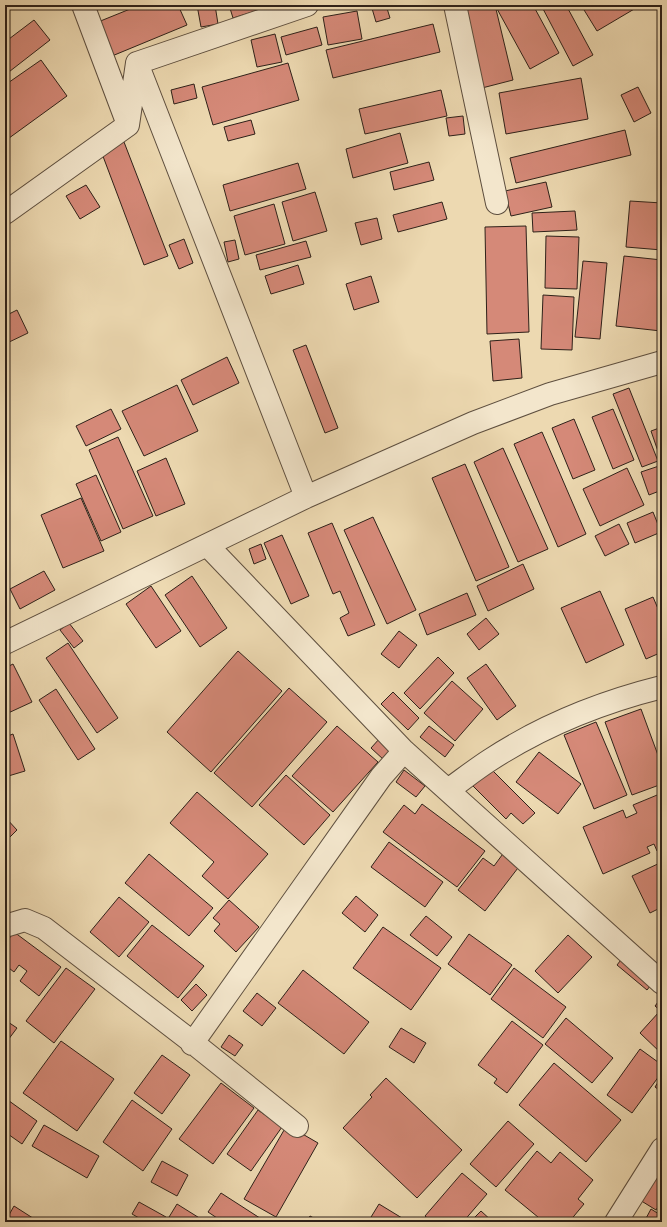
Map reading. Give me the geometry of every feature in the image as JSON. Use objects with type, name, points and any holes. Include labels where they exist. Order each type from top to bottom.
[{"type":"street","points":[[83,5],[128,125]]},
{"type":"street","points":[[136,62],[307,5]]},
{"type":"street","points":[[455,5],[497,203]]},
{"type":"street","points":[[5,213],[128,125],[136,62]]},
{"type":"street","points":[[136,62],[306,497]]},
{"type":"street","points":[[5,643],[208,546],[306,497],[507,409],[550,394],[662,362]]},
{"type":"street","points":[[208,546],[404,751],[662,983]]},
{"type":"street","points":[[448,790],[491,760],[571,717],[632,695],[662,687]]},
{"type":"street","points":[[192,1044],[381,777],[404,751]]},
{"type":"street","points":[[5,926],[25,920],[44,928],[297,1126]]},
{"type":"street","points":[[616,1222],[662,1149]]},
{"type":"building","points":[[140,5],[178,5],[187,25],[112,56],[98,22]]},
{"type":"building","points":[[197,5],[215,5],[218,24],[201,27]]},
{"type":"building","points":[[229,5],[269,5],[269,7],[233,18]]},
{"type":"building","points":[[371,5],[386,5],[390,18],[376,22]]},
{"type":"building","points":[[487,5],[495,5],[513,80],[482,88],[463,11]]},
{"type":"building","points":[[501,5],[533,5],[559,53],[530,69],[496,7]]},
{"type":"building","points":[[541,5],[566,5],[593,55],[573,66]]},
{"type":"building","points":[[581,5],[641,5],[597,31]]},
{"type":"building","points":[[357,11],[362,39],[328,45],[323,17]]},
{"type":"building","points":[[34,20],[50,40],[5,75],[5,42]]},
{"type":"building","points":[[433,24],[440,52],[333,78],[326,50]]},
{"type":"building","points":[[317,27],[322,45],[286,55],[281,37]]},
{"type":"building","points":[[275,34],[282,62],[257,67],[251,40]]},
{"type":"building","points":[[41,60],[67,96],[5,141],[5,85]]},
{"type":"building","points":[[288,63],[299,100],[213,125],[202,87]]},
{"type":"building","points":[[581,78],[588,119],[506,134],[499,93]]},
{"type":"building","points":[[194,84],[197,98],[174,104],[171,90]]},
{"type":"building","points":[[638,87],[651,113],[634,122],[621,95]]},
{"type":"building","points":[[441,90],[447,116],[365,134],[359,109]]},
{"type":"building","points":[[463,116],[465,134],[449,136],[446,118]]},
{"type":"building","points":[[251,120],[255,134],[228,141],[224,127]]},
{"type":"building","points":[[625,130],[631,155],[516,183],[510,158]]},
{"type":"building","points":[[400,133],[408,163],[353,178],[346,149]]},
{"type":"building","points":[[124,142],[168,256],[144,265],[101,151]]},
{"type":"building","points":[[429,162],[434,180],[394,190],[390,172]]},
{"type":"building","points":[[298,163],[306,189],[230,211],[223,185]]},
{"type":"building","points":[[546,182],[552,207],[511,216],[505,191]]},
{"type":"building","points":[[86,185],[100,207],[80,219],[66,196]]},
{"type":"building","points":[[315,192],[327,231],[293,241],[282,202]]},
{"type":"building","points":[[630,201],[662,203],[662,250],[626,247]]},
{"type":"building","points":[[442,202],[447,219],[398,232],[393,215]]},
{"type":"building","points":[[274,204],[285,244],[245,255],[234,216]]},
{"type":"building","points":[[575,211],[577,230],[533,232],[532,213]]},
{"type":"building","points":[[377,218],[382,239],[361,245],[355,223]]},
{"type":"building","points":[[526,226],[529,332],[487,334],[485,227]]},
{"type":"building","points":[[546,236],[579,237],[577,289],[545,288]]},
{"type":"building","points":[[184,239],[193,263],[179,269],[169,245]]},
{"type":"building","points":[[235,240],[239,259],[228,262],[224,242]]},
{"type":"building","points":[[306,241],[311,257],[260,270],[256,255]]},
{"type":"building","points":[[624,256],[662,260],[661,331],[616,326]]},
{"type":"building","points":[[583,261],[607,263],[600,339],[575,337]]},
{"type":"building","points":[[298,265],[304,284],[271,294],[265,276]]},
{"type":"building","points":[[371,276],[379,302],[354,310],[346,284]]},
{"type":"building","points":[[543,295],[574,297],[572,350],[541,349]]},
{"type":"building","points":[[17,310],[28,333],[5,344],[5,316]]},
{"type":"building","points":[[519,339],[522,378],[493,381],[490,341]]},
{"type":"building","points":[[306,345],[338,428],[325,433],[293,350]]},
{"type":"building","points":[[227,357],[239,383],[193,405],[181,380]]},
{"type":"building","points":[[177,385],[198,431],[144,456],[122,411]]},
{"type":"building","points":[[629,388],[658,461],[642,467],[613,394]]},
{"type":"building","points":[[111,409],[121,429],[86,446],[76,426]]},
{"type":"building","points":[[613,409],[634,460],[613,469],[592,417]]},
{"type":"building","points":[[574,419],[595,470],[573,479],[552,428]]},
{"type":"building","points":[[662,427],[662,463],[651,431]]},
{"type":"building","points":[[542,432],[586,534],[558,547],[514,444]]},
{"type":"building","points":[[118,437],[153,516],[123,529],[89,450]]},
{"type":"building","points":[[503,448],[548,549],[518,562],[474,462]]},
{"type":"building","points":[[166,458],[185,504],[156,516],[137,471]]},
{"type":"building","points":[[465,464],[509,567],[476,581],[432,478]]},
{"type":"building","points":[[662,465],[662,490],[649,495],[641,472]]},
{"type":"building","points":[[627,468],[644,505],[600,526],[583,489]]},
{"type":"building","points":[[96,475],[121,532],[101,541],[76,484]]},
{"type":"building","points":[[81,498],[104,551],[63,568],[41,515]]},
{"type":"building","points":[[653,512],[661,532],[635,543],[627,523]]},
{"type":"building","points":[[373,517],[416,610],[387,624],[344,530]]},
{"type":"building","points":[[332,523],[375,625],[348,636],[340,618],[349,613],[340,591],[333,594],[308,533]]},
{"type":"building","points":[[619,524],[629,544],[605,556],[595,536]]},
{"type":"building","points":[[282,535],[309,596],[291,604],[264,543]]},
{"type":"building","points":[[261,544],[266,559],[254,564],[249,549]]},
{"type":"building","points":[[523,564],[534,589],[488,611],[477,586]]},
{"type":"building","points":[[44,571],[55,590],[20,609],[10,589]]},
{"type":"building","points":[[192,576],[227,628],[200,647],[165,595]]},
{"type":"building","points":[[151,586],[181,631],[156,648],[126,604]]},
{"type":"building","points":[[600,591],[624,645],[586,663],[561,608]]},
{"type":"building","points":[[467,593],[476,615],[427,635],[419,614]]},
{"type":"building","points":[[653,597],[662,618],[662,652],[646,659],[625,609]]},
{"type":"building","points":[[486,618],[499,634],[479,650],[467,634]]},
{"type":"building","points":[[69,623],[83,641],[74,648],[60,630]]},
{"type":"building","points":[[399,631],[417,645],[399,668],[381,654]]},
{"type":"building","points":[[68,643],[118,718],[97,733],[46,658]]},
{"type":"building","points":[[238,651],[282,691],[211,772],[167,732]]},
{"type":"building","points":[[438,657],[454,673],[420,709],[404,693]]},
{"type":"building","points":[[13,664],[32,702],[6,714],[5,668]]},
{"type":"building","points":[[486,664],[516,706],[497,720],[467,678]]},
{"type":"building","points":[[452,681],[483,709],[455,741],[424,713]]},
{"type":"building","points":[[289,688],[327,722],[252,807],[214,773]]},
{"type":"building","points":[[56,689],[95,749],[78,760],[39,700]]},
{"type":"building","points":[[393,692],[419,718],[408,730],[381,704]]},
{"type":"building","points":[[641,709],[662,766],[662,784],[632,795],[605,722]]},
{"type":"building","points":[[596,722],[627,795],[594,809],[564,735]]},
{"type":"building","points":[[337,726],[378,762],[333,812],[292,776]]},
{"type":"building","points":[[429,726],[454,745],[445,757],[420,737]]},
{"type":"building","points":[[13,734],[25,771],[5,777],[5,737]]},
{"type":"building","points":[[380,738],[392,750],[384,760],[371,748]]},
{"type":"building","points":[[539,752],[581,784],[558,814],[516,782]]},
{"type":"building","points":[[491,769],[535,813],[523,824],[511,813],[506,819],[473,786]]},
{"type":"building","points":[[404,770],[425,786],[416,797],[396,782]]},
{"type":"building","points":[[286,775],[330,815],[304,845],[259,805]]},
{"type":"building","points":[[197,792],[268,854],[228,899],[202,876],[214,862],[170,823]]},
{"type":"building","points":[[662,793],[662,849],[657,851],[654,844],[647,847],[650,853],[603,874],[583,827],[623,810],[626,818],[637,813],[633,805]]},
{"type":"building","points":[[422,804],[485,851],[457,887],[383,832],[404,805],[415,814]]},
{"type":"building","points":[[5,817],[17,830],[5,842]]},
{"type":"building","points":[[389,842],[443,882],[425,907],[371,867]]},
{"type":"building","points":[[505,851],[521,864],[485,911],[458,890],[483,858],[494,866]]},
{"type":"building","points":[[149,854],[213,908],[189,936],[125,883]]},
{"type":"building","points":[[662,862],[662,907],[650,913],[632,876]]},
{"type":"building","points":[[356,896],[378,915],[365,932],[342,913]]},
{"type":"building","points":[[119,897],[149,922],[119,957],[90,932]]},
{"type":"building","points":[[229,900],[259,927],[236,952],[214,931],[220,924],[213,918]]},
{"type":"building","points":[[426,916],[452,937],[437,956],[410,935]]},
{"type":"building","points":[[152,925],[204,966],[178,998],[127,956]]},
{"type":"building","points":[[383,927],[441,968],[411,1010],[353,968]]},
{"type":"building","points":[[14,932],[61,967],[39,996],[20,981],[27,971],[19,965],[14,972],[5,965],[5,944]]},
{"type":"building","points":[[469,934],[512,965],[490,995],[448,964]]},
{"type":"building","points":[[568,935],[592,957],[558,993],[535,971]]},
{"type":"building","points":[[624,956],[654,981],[647,990],[617,965]]},
{"type":"building","points":[[66,968],[95,989],[54,1043],[26,1021]]},
{"type":"building","points":[[514,968],[566,1007],[543,1038],[491,999]]},
{"type":"building","points":[[303,970],[369,1022],[344,1054],[278,1003]]},
{"type":"building","points":[[196,984],[207,995],[192,1011],[181,1000]]},
{"type":"building","points":[[257,993],[276,1008],[262,1026],[243,1011]]},
{"type":"building","points":[[662,997],[662,1012],[655,1006]]},
{"type":"building","points":[[659,1012],[662,1014],[662,1054],[640,1033]]},
{"type":"building","points":[[566,1018],[613,1058],[592,1083],[545,1044]]},
{"type":"building","points":[[5,1020],[17,1028],[5,1044]]},
{"type":"building","points":[[512,1021],[543,1045],[507,1093],[494,1083],[497,1079],[478,1065]]},
{"type":"building","points":[[401,1028],[426,1043],[414,1063],[389,1047]]},
{"type":"building","points":[[229,1035],[243,1045],[235,1056],[221,1047]]},
{"type":"building","points":[[61,1041],[114,1079],[77,1131],[23,1093]]},
{"type":"building","points":[[640,1049],[662,1065],[662,1072],[632,1113],[607,1095]]},
{"type":"building","points":[[162,1055],[190,1075],[162,1114],[134,1093]]},
{"type":"building","points":[[554,1063],[621,1120],[586,1162],[519,1105]]},
{"type":"building","points":[[662,1076],[662,1092],[655,1087]]},
{"type":"building","points":[[386,1078],[462,1150],[417,1198],[343,1128],[372,1097],[370,1095]]},
{"type":"building","points":[[221,1083],[254,1108],[213,1164],[179,1139]]},
{"type":"building","points":[[5,1098],[37,1121],[22,1144],[5,1132]]},
{"type":"building","points":[[132,1100],[172,1129],[143,1171],[103,1142]]},
{"type":"building","points":[[258,1110],[282,1127],[251,1171],[227,1154]]},
{"type":"building","points":[[508,1121],[534,1144],[496,1187],[470,1164]]},
{"type":"building","points":[[44,1125],[99,1156],[87,1178],[32,1146]]},
{"type":"building","points":[[287,1125],[318,1143],[276,1217],[244,1199]]},
{"type":"building","points":[[662,1149],[662,1200],[656,1210],[635,1197]]},
{"type":"building","points":[[537,1151],[551,1163],[560,1152],[593,1180],[578,1199],[584,1204],[569,1222],[544,1222],[505,1190]]},
{"type":"building","points":[[162,1161],[188,1175],[177,1196],[151,1182]]},
{"type":"building","points":[[462,1173],[487,1194],[463,1222],[432,1222],[425,1216]]},
{"type":"building","points":[[221,1193],[266,1222],[223,1222],[208,1212]]},
{"type":"building","points":[[139,1202],[166,1217],[163,1222],[146,1222],[132,1214]]},
{"type":"building","points":[[177,1204],[201,1219],[199,1222],[166,1222]]},
{"type":"building","points":[[379,1204],[402,1218],[399,1222],[368,1222]]},
{"type":"building","points":[[14,1206],[39,1222],[5,1222]]},
{"type":"building","points":[[651,1209],[662,1216],[662,1222],[644,1222]]},
{"type":"building","points":[[481,1211],[493,1222],[470,1222]]},
{"type":"building","points":[[310,1216],[321,1222],[306,1222]]}]
